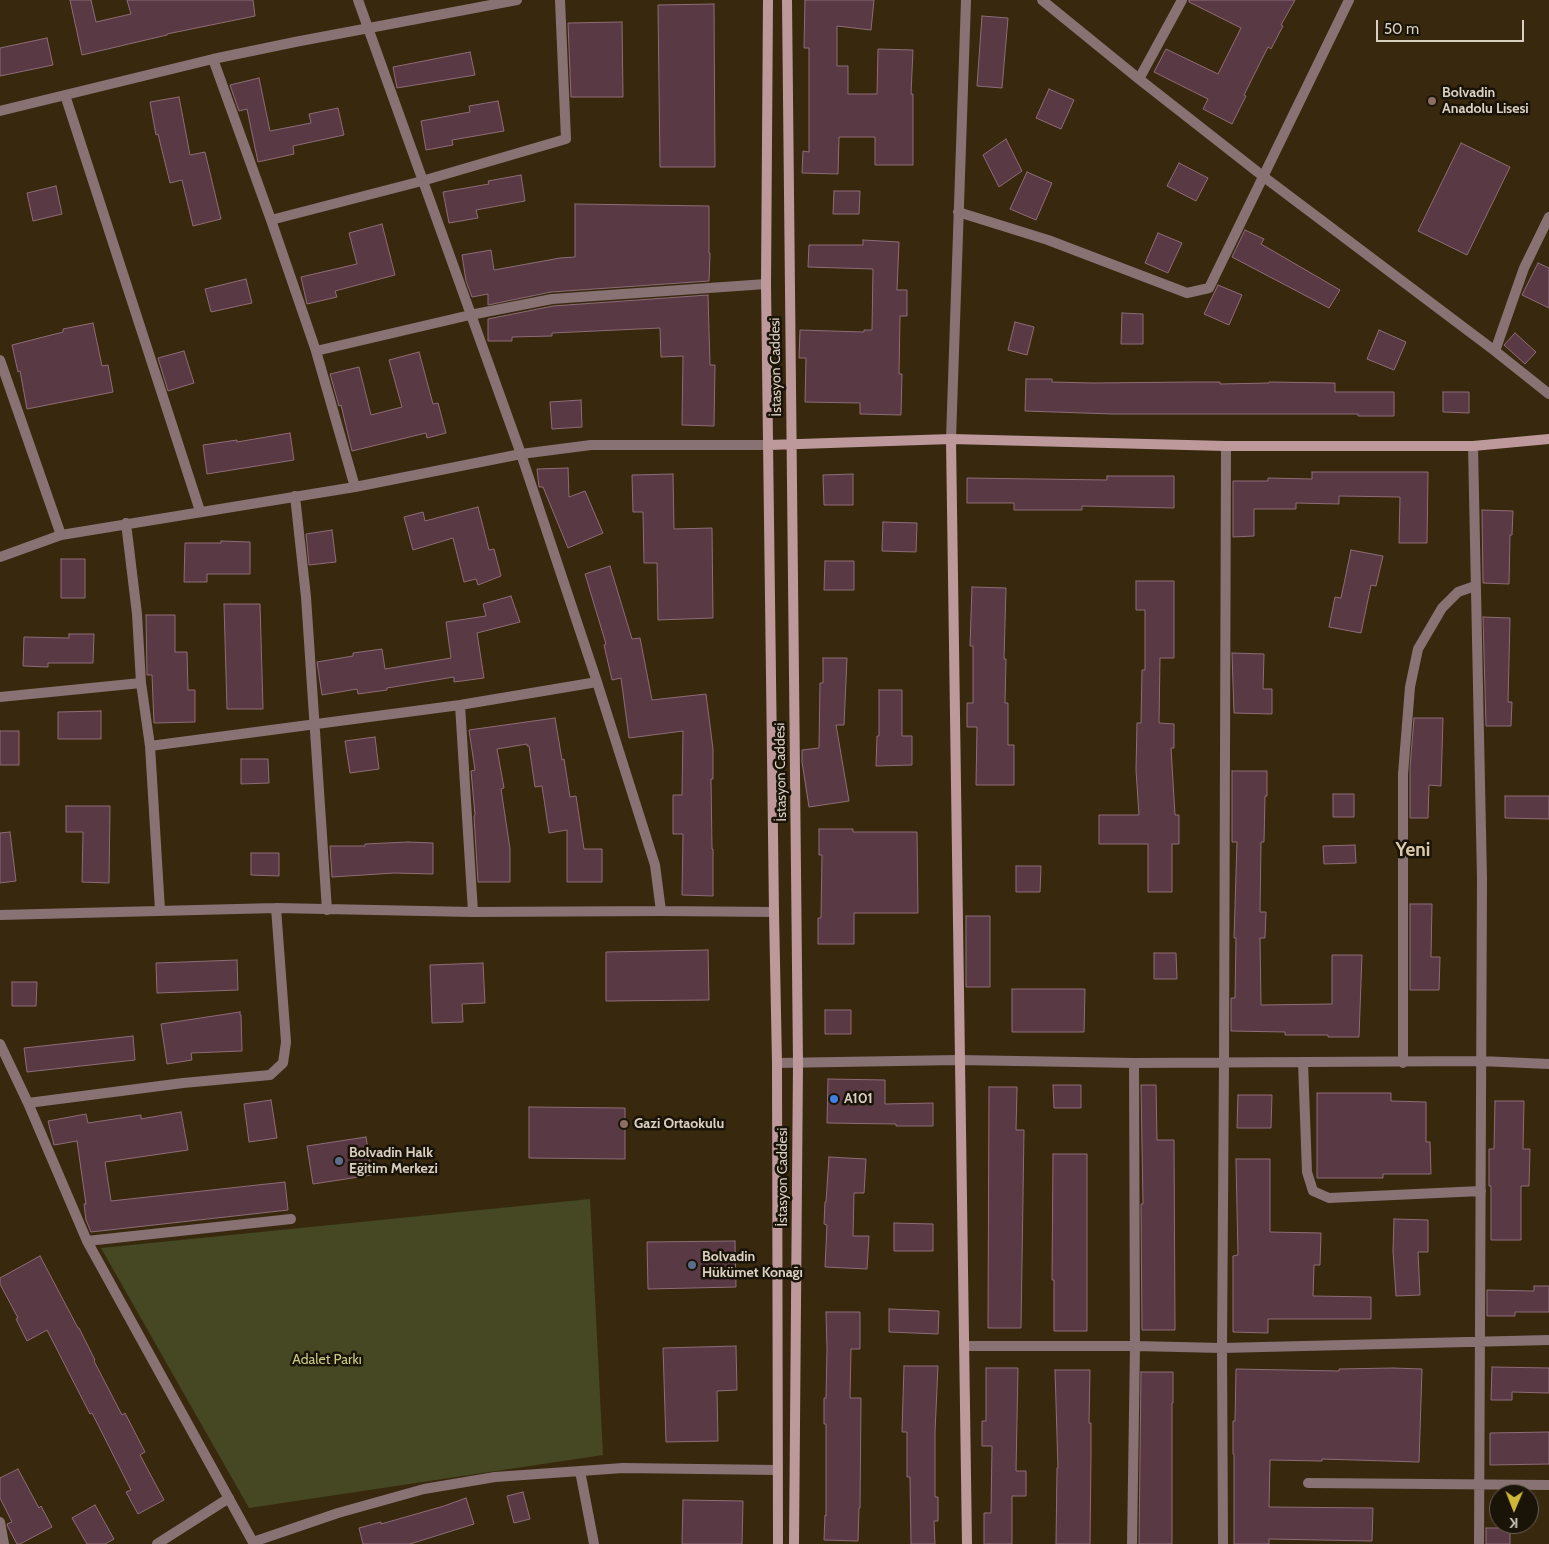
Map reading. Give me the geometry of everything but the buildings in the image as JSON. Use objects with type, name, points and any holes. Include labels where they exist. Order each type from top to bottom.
[{"type":"main road","points":[[768,0],[766,284],[777,1063],[778,1544]]},
{"type":"main road","name":"İstasyon Caddesi","points":[[786,0],[798,1063],[794,1544]]},
{"type":"main road","points":[[769,445],[951,440],[1226,446],[1473,446],[1549,439]]},
{"type":"main road","points":[[951,440],[967,1544]]},
{"type":"street","points":[[358,0],[521,454],[597,682],[656,865],[661,911]]},
{"type":"street","points":[[0,111],[213,59],[517,0]]},
{"type":"street","points":[[271,220],[422,181],[566,140],[560,0]]},
{"type":"street","points":[[951,440],[966,0]]},
{"type":"street","points":[[1042,0],[1138,79],[1264,177],[1549,394]]},
{"type":"street","points":[[1138,79],[1182,0]]},
{"type":"street","points":[[958,212],[1048,240],[1187,293],[1209,288],[1349,0]]},
{"type":"street","points":[[213,59],[316,351],[354,487]]},
{"type":"street","points":[[65,95],[200,511]]},
{"type":"street","points":[[1495,351],[1524,268],[1549,218]]},
{"type":"street","points":[[316,351],[470,315],[552,299],[766,284]]},
{"type":"street","points":[[0,360],[61,535]]},
{"type":"street","points":[[0,557],[61,535],[354,487],[521,454],[591,445],[769,445]]},
{"type":"street","points":[[1223,1544],[1222,1348],[1226,446]]},
{"type":"street","points":[[1473,446],[1482,878],[1479,1544]]},
{"type":"street","points":[[295,496],[306,597],[327,910]]},
{"type":"street","points":[[126,523],[137,614],[141,683],[150,746],[160,910]]},
{"type":"street","points":[[1404,1063],[1403,774],[1410,687],[1418,649],[1442,608],[1458,592],[1475,586]]},
{"type":"street","points":[[150,746],[460,705],[597,682]]},
{"type":"street","points":[[0,697],[141,683]]},
{"type":"street","points":[[460,705],[473,912]]},
{"type":"street","points":[[0,915],[276,908],[473,912],[774,912]]},
{"type":"street","points":[[28,1103],[183,1083],[270,1075],[283,1062],[286,1042],[276,908]]},
{"type":"street","points":[[0,1044],[28,1103],[87,1241],[254,1543],[338,1513],[424,1488],[496,1477],[623,1468],[778,1470]]},
{"type":"street","points":[[777,1063],[959,1060],[1134,1063],[1480,1062],[1549,1064]]},
{"type":"street","points":[[1303,1062],[1307,1172],[1313,1192],[1329,1198],[1480,1191]]},
{"type":"street","points":[[1132,1544],[1135,1346],[1134,1063]]},
{"type":"street","points":[[87,1241],[291,1219]]},
{"type":"street","points":[[964,1346],[1222,1348],[1549,1340]]},
{"type":"street","points":[[580,1471],[594,1544]]},
{"type":"street","points":[[1308,1483],[1549,1485]]},
{"type":"street","points":[[157,1544],[229,1498]]},
{"type":"street","points":[[0,1522],[4,1544]]},
{"type":"green space","name":"Adalet Parkı","points":[[590,1199],[603,1455],[249,1508],[101,1248]]},
{"type":"place","name":"Bolvadin Anadolu Lisesi","points":[[1432,101]]},
{"type":"place","name":"A101","points":[[834,1099]]},
{"type":"place","name":"Gazi Ortaokulu","points":[[624,1124]]},
{"type":"place","name":"Bolvadin Halk Eğitim Merkezi","points":[[339,1161]]},
{"type":"place","name":"Bolvadin Hükümet Konağı","points":[[692,1265]]},
{"type":"district","name":"Yeni","points":[[1413,850]]}]
